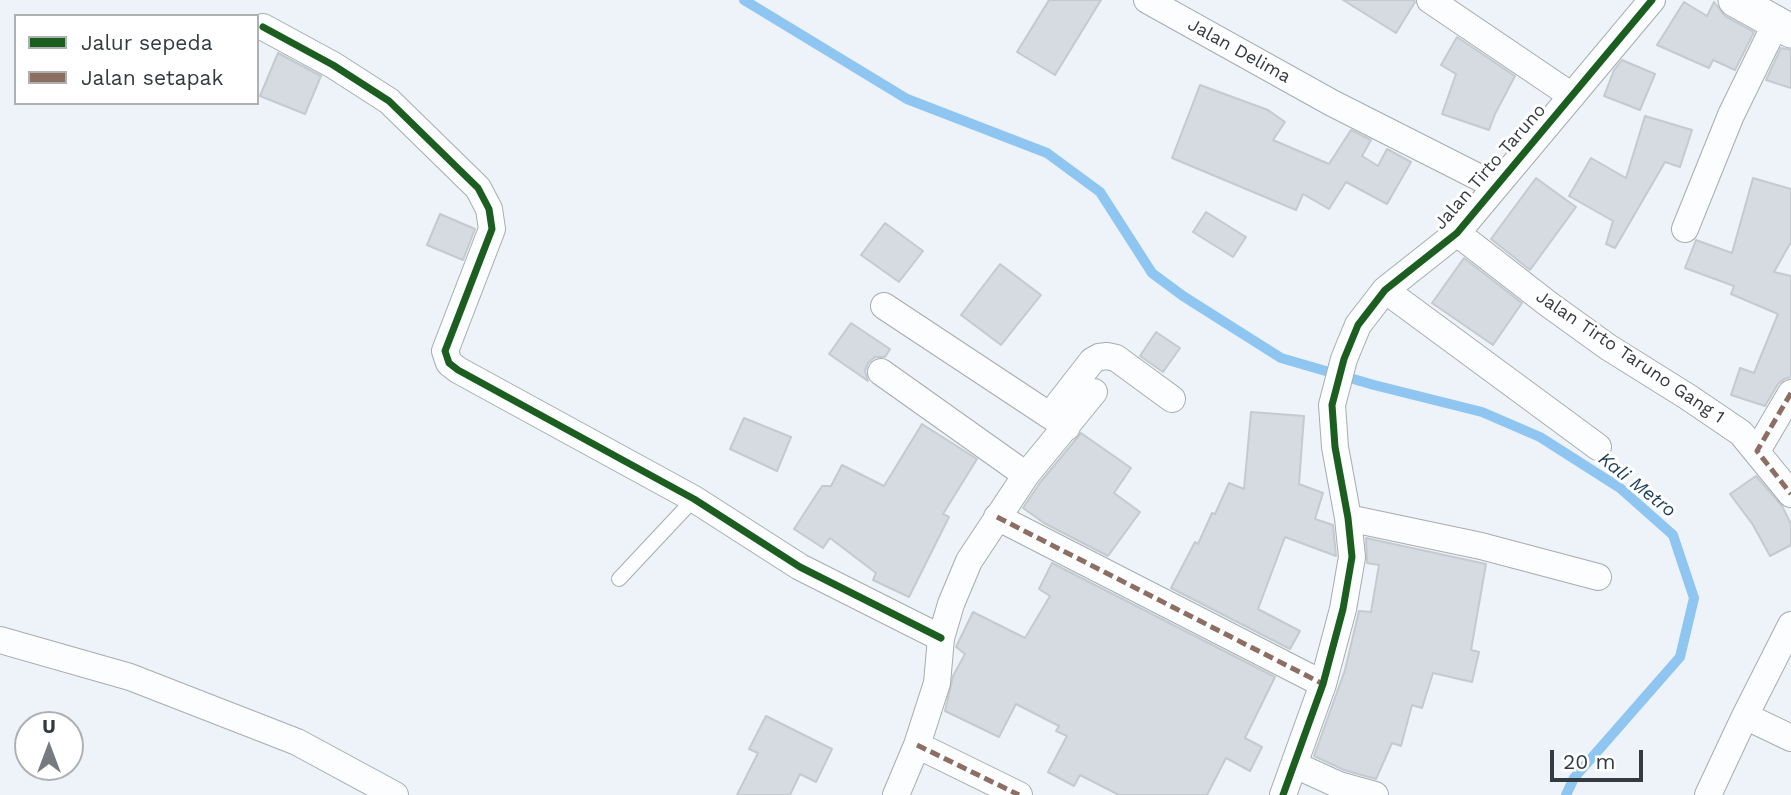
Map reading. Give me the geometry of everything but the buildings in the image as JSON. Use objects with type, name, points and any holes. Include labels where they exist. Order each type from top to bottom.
[{"type":"street","name":"Jalan Delima","points":[[1147,0],[1332,103],[1496,186]]},
{"type":"street","points":[[1430,0],[1572,96]]},
{"type":"street","name":"Jalan Tirto Taruno","points":[[1283,795],[1323,684],[1343,609],[1352,557],[1335,447],[1332,405],[1344,359],[1358,325],[1385,290],[1457,233],[1652,0]]},
{"type":"street","points":[[1685,229],[1731,115],[1783,27],[1735,0]]},
{"type":"street","points":[[263,27],[333,65],[389,101],[478,188],[489,209],[492,229],[445,351],[449,363],[694,499],[800,568],[942,638]]},
{"type":"street","name":"Jalan Tirto Taruno Gang 1","points":[[1457,233],[1608,347],[1741,433],[1791,494]]},
{"type":"street","points":[[1385,290],[1598,447]]},
{"type":"street","points":[[884,306],[1058,421]]},
{"type":"street","points":[[897,795],[937,683],[942,638],[951,604],[969,561],[1026,475],[1092,361],[1107,356],[1116,358],[1171,399]]},
{"type":"street","points":[[881,372],[1026,475]]},
{"type":"street","points":[[1058,421],[1094,392]]},
{"type":"street","points":[[1757,451],[1791,393]]},
{"type":"street","points":[[997,517],[1323,684]]},
{"type":"street","points":[[1348,518],[1481,546],[1598,577]]},
{"type":"street","points":[[1708,795],[1791,625]]},
{"type":"street","points":[[0,640],[130,677],[259,727],[297,742],[395,795]]},
{"type":"street","points":[[1745,716],[1791,738]]},
{"type":"street","points":[[917,745],[1019,795]]},
{"type":"street","points":[[1295,765],[1339,785],[1375,795]]},
{"type":"lane","points":[[619,579],[694,499]]},
{"type":"waterway","name":"Kali Metro","points":[[744,0],[907,99],[1047,153],[1100,192],[1152,273],[1183,296],[1281,358],[1482,412],[1540,437],[1620,488],[1673,535],[1694,598],[1680,657],[1574,778],[1566,795]]},
{"type":"marked path","points":[[1791,393],[1757,451],[1791,494]]},
{"type":"marked path","points":[[997,517],[1323,684]]},
{"type":"marked path","points":[[917,745],[1019,795]]},
{"type":"cycle path","points":[[1283,795],[1323,684],[1343,609],[1352,557],[1335,447],[1332,405],[1344,359],[1358,325],[1385,290],[1457,233],[1652,0]]},
{"type":"cycle path","points":[[263,27],[333,65],[389,101],[478,188],[489,209],[492,229],[445,351],[449,363],[694,499],[800,567],[941,638]]}]
